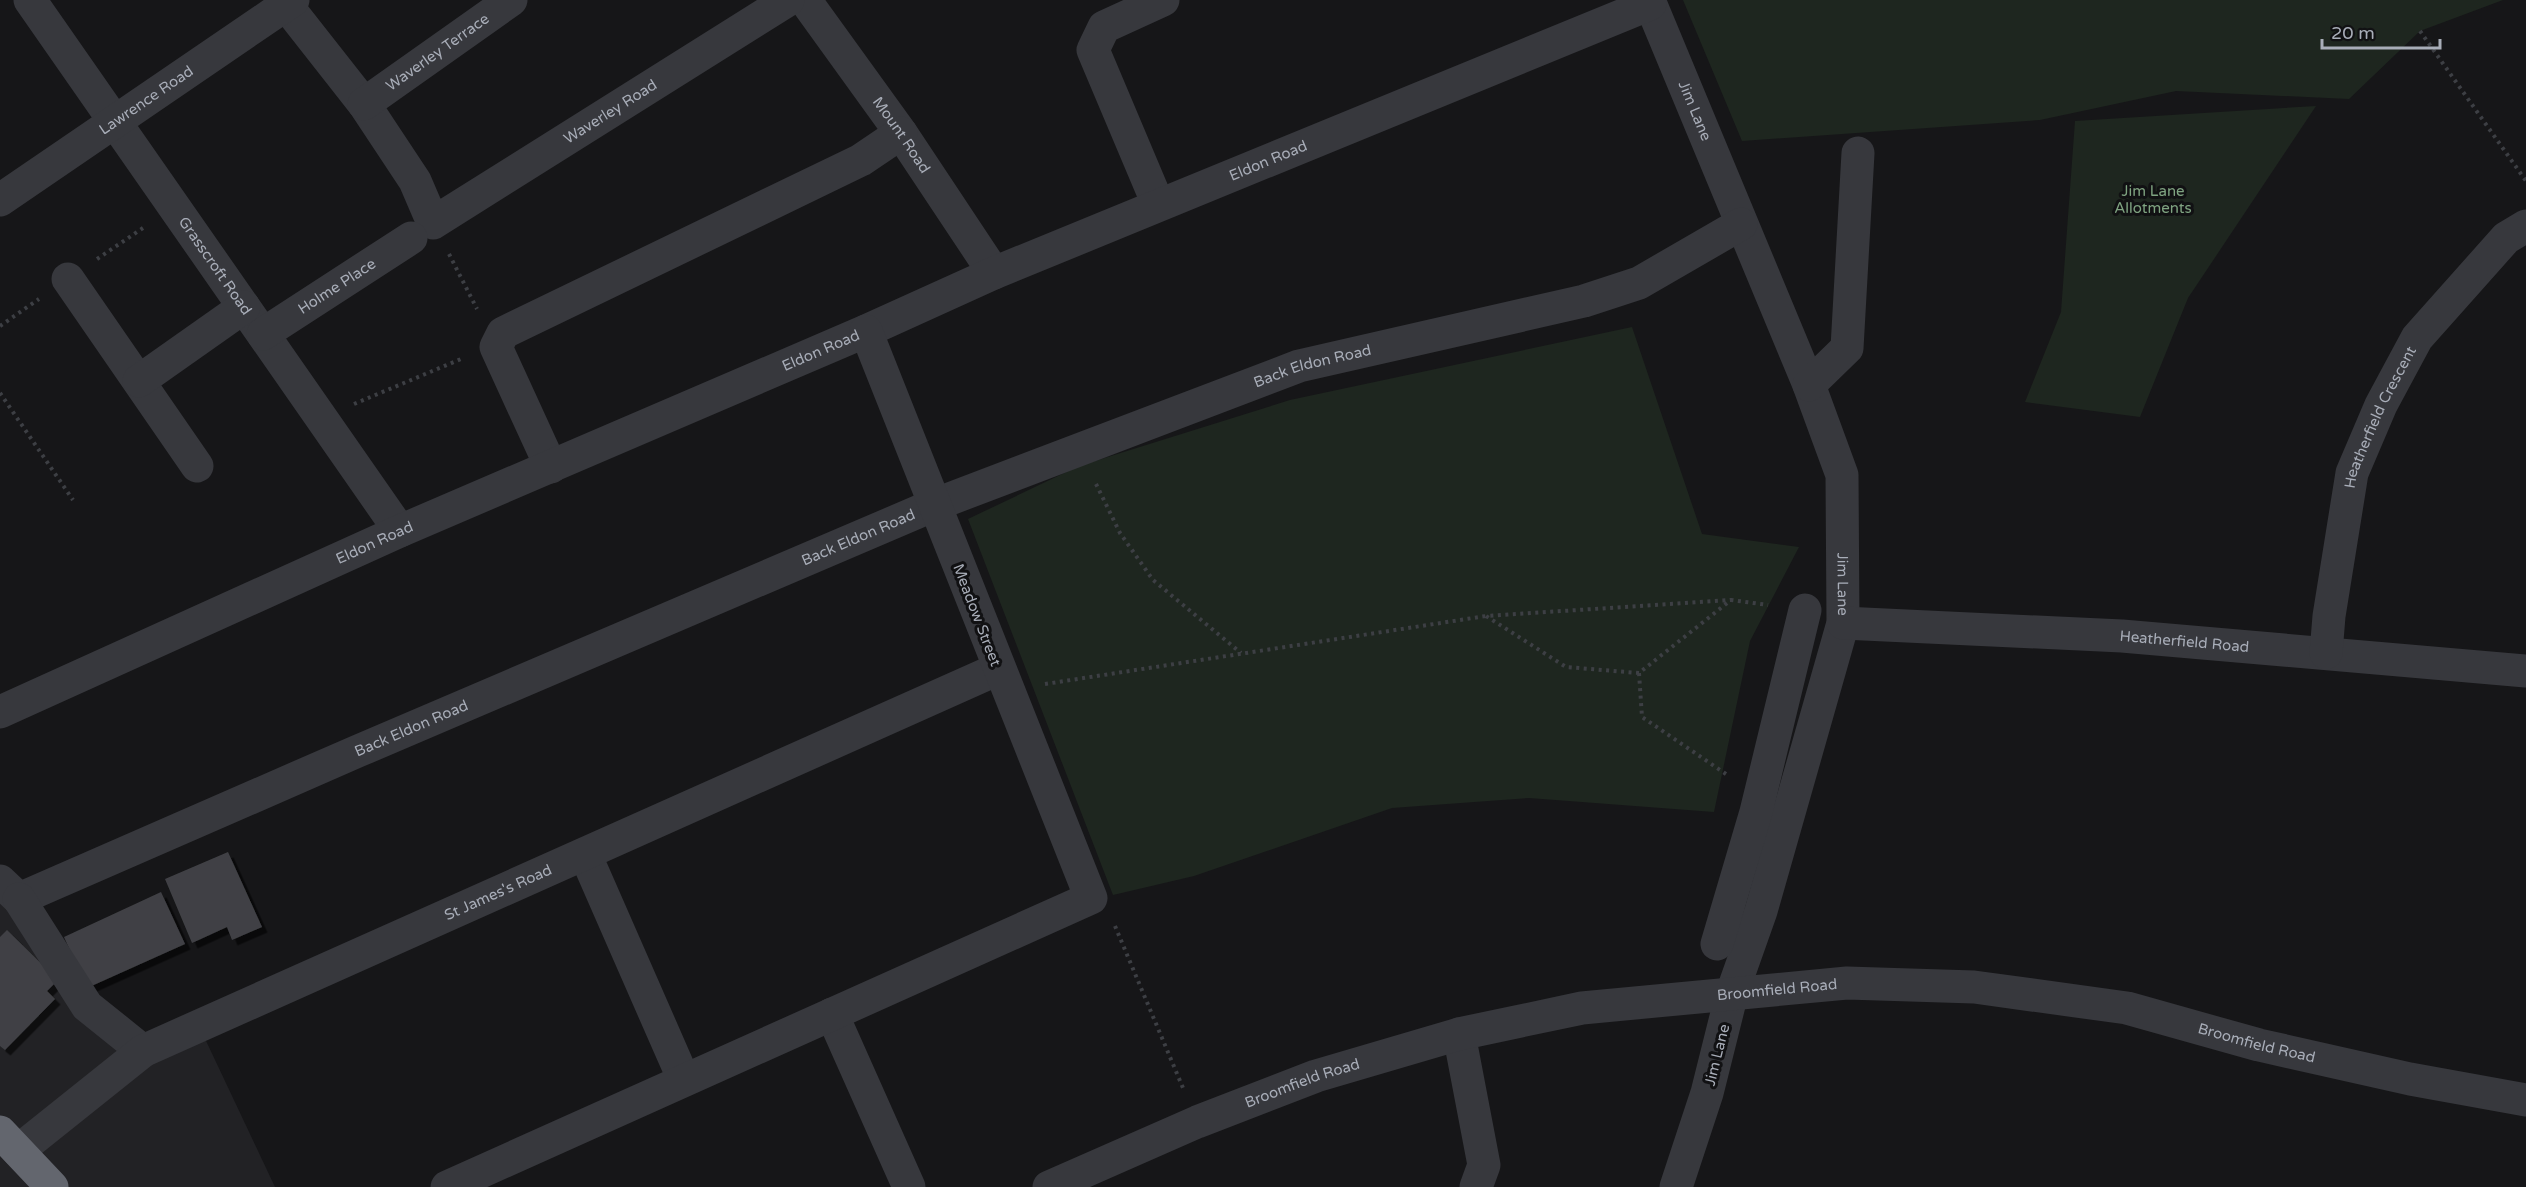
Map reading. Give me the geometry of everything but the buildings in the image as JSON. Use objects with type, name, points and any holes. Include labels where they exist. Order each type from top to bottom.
[{"type":"highway","points":[[9,1142],[52,1187]]},
{"type":"street","name":"Grasscroft Road","points":[[30,0],[400,531]]},
{"type":"street","name":"Waverley Terrace","points":[[364,104],[511,0]]},
{"type":"street","name":"Waverley Road","points":[[422,230],[788,0]]},
{"type":"street","name":"Mount Road","points":[[805,0],[901,132],[994,273]]},
{"type":"street","points":[[1158,204],[1093,51],[1104,27],[1163,0]]},
{"type":"street","name":"Eldon Road","points":[[3,705],[866,331],[994,273],[1649,2]]},
{"type":"street","name":"Jim Lane","points":[[1649,2],[1809,385],[1842,475],[1843,623],[1761,911],[1732,993],[1707,1093],[1676,1187]]},
{"type":"street","name":"Lawrence Road","points":[[0,200],[290,3]]},
{"type":"street","points":[[290,3],[364,104],[415,182],[422,230]]},
{"type":"street","points":[[551,467],[496,347],[503,333],[861,160],[901,132]]},
{"type":"street","points":[[1809,385],[1847,348],[1858,153]]},
{"type":"street","name":"Back Eldon Road","points":[[10,890],[369,746],[934,505],[1079,449],[1299,366],[1584,301],[1640,283],[1741,224]]},
{"type":"street","name":"Heatherfield Crescent","points":[[2326,653],[2329,616],[2352,473],[2381,405],[2417,338],[2506,238],[2526,226]]},
{"type":"street","name":"Holme Place","points":[[263,334],[422,230]]},
{"type":"street","points":[[68,279],[197,466]]},
{"type":"street","points":[[139,381],[244,307]]},
{"type":"street","name":"Meadow Street","points":[[866,331],[1002,679],[1091,898]]},
{"type":"street","points":[[1717,944],[1758,804],[1805,610]]},
{"type":"street","name":"Heatherfield Road","points":[[1843,623],[2122,636],[2526,671]]},
{"type":"street","name":"St James's Road","points":[[9,1142],[143,1051],[585,854],[1002,679]]},
{"type":"street","points":[[1758,804],[1787,819]]},
{"type":"street","points":[[585,854],[684,1080]]},
{"type":"street","points":[[10,890],[87,1006],[143,1051]]},
{"type":"street","points":[[447,1187],[1091,898]]},
{"type":"street","name":"Broomfield Road","points":[[1049,1187],[1197,1122],[1316,1076],[1459,1034],[1582,1008],[1847,983],[1974,987],[2127,1008],[2271,1047],[2410,1079],[2526,1100]]},
{"type":"street","points":[[832,1014],[909,1187]]},
{"type":"street","points":[[1459,1034],[1484,1165],[1476,1187]]},
{"type":"path","points":[[2420,31],[2526,181]]},
{"type":"path","points":[[422,230],[496,347]]},
{"type":"path","points":[[321,418],[462,359]]},
{"type":"path","points":[[0,393],[73,500]]},
{"type":"path","points":[[1079,449],[1120,533],[1153,580],[1241,653]]},
{"type":"path","points":[[1486,616],[1566,667],[1639,673],[1731,600]]},
{"type":"path","points":[[1002,679],[1241,653],[1486,616],[1731,600],[1805,610]]},
{"type":"path","points":[[1639,673],[1642,717],[1758,804]]},
{"type":"path","points":[[1091,898],[1109,912],[1197,1122]]},
{"type":"shaded area","points":[[0,872],[143,1050],[199,1026],[275,1187],[0,1187]]},
{"type":"green space","points":[[1683,0],[2503,0],[2420,31],[2349,99],[2176,91],[2040,120],[1742,141]]},
{"type":"green space","name":"Jim Lane Allotments","points":[[2316,106],[2188,298],[2140,417],[2025,402],[2061,312],[2075,121]]},
{"type":"green space","points":[[1632,327],[1702,534],[1799,547],[1750,641],[1714,812],[1529,798],[1392,808],[1194,876],[1113,895],[968,519],[1079,466],[1290,400]]}]
